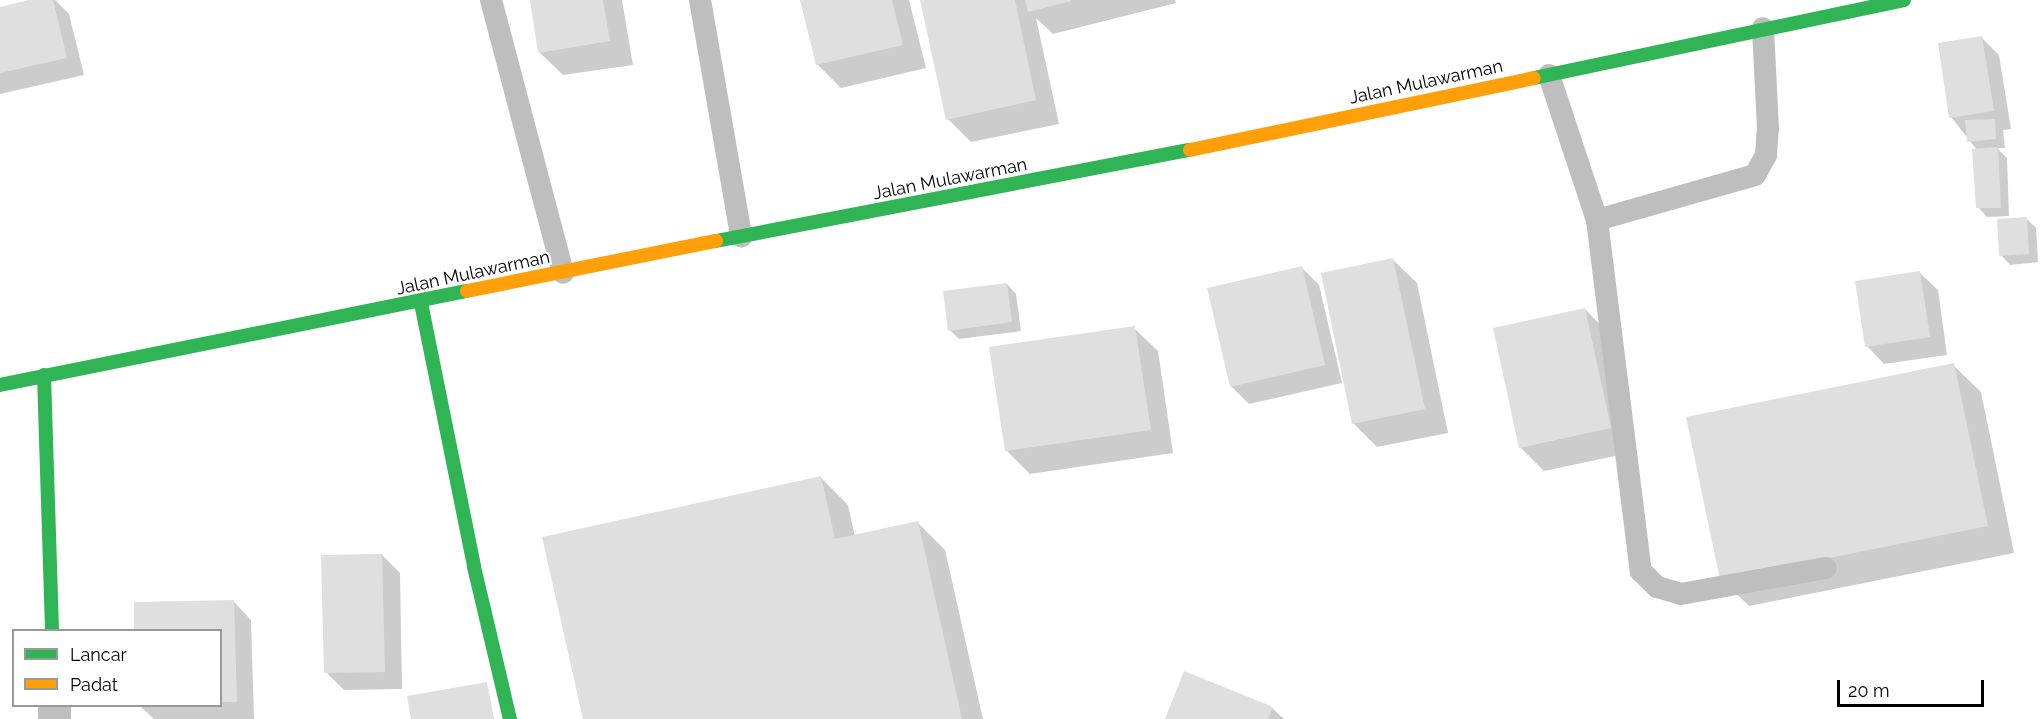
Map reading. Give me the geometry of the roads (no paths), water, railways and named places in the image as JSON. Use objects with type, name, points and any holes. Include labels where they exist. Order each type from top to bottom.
[{"type":"main road","name":"Jalan Mulawarman","points":[[0,385],[421,303],[741,236],[1136,162],[1762,28],[1905,0]]},
{"type":"main road","points":[[421,303],[474,567],[510,719]]},
{"type":"main road","points":[[44,375],[52,629]]},
{"type":"lane","points":[[491,0],[563,273]]},
{"type":"lane","points":[[700,0],[741,236]]},
{"type":"lane","points":[[1598,220],[1755,175],[1766,155],[1768,129],[1762,28]]},
{"type":"lane","points":[[1549,75],[1598,220],[1641,571],[1657,587],[1681,594],[1826,568]]}]
